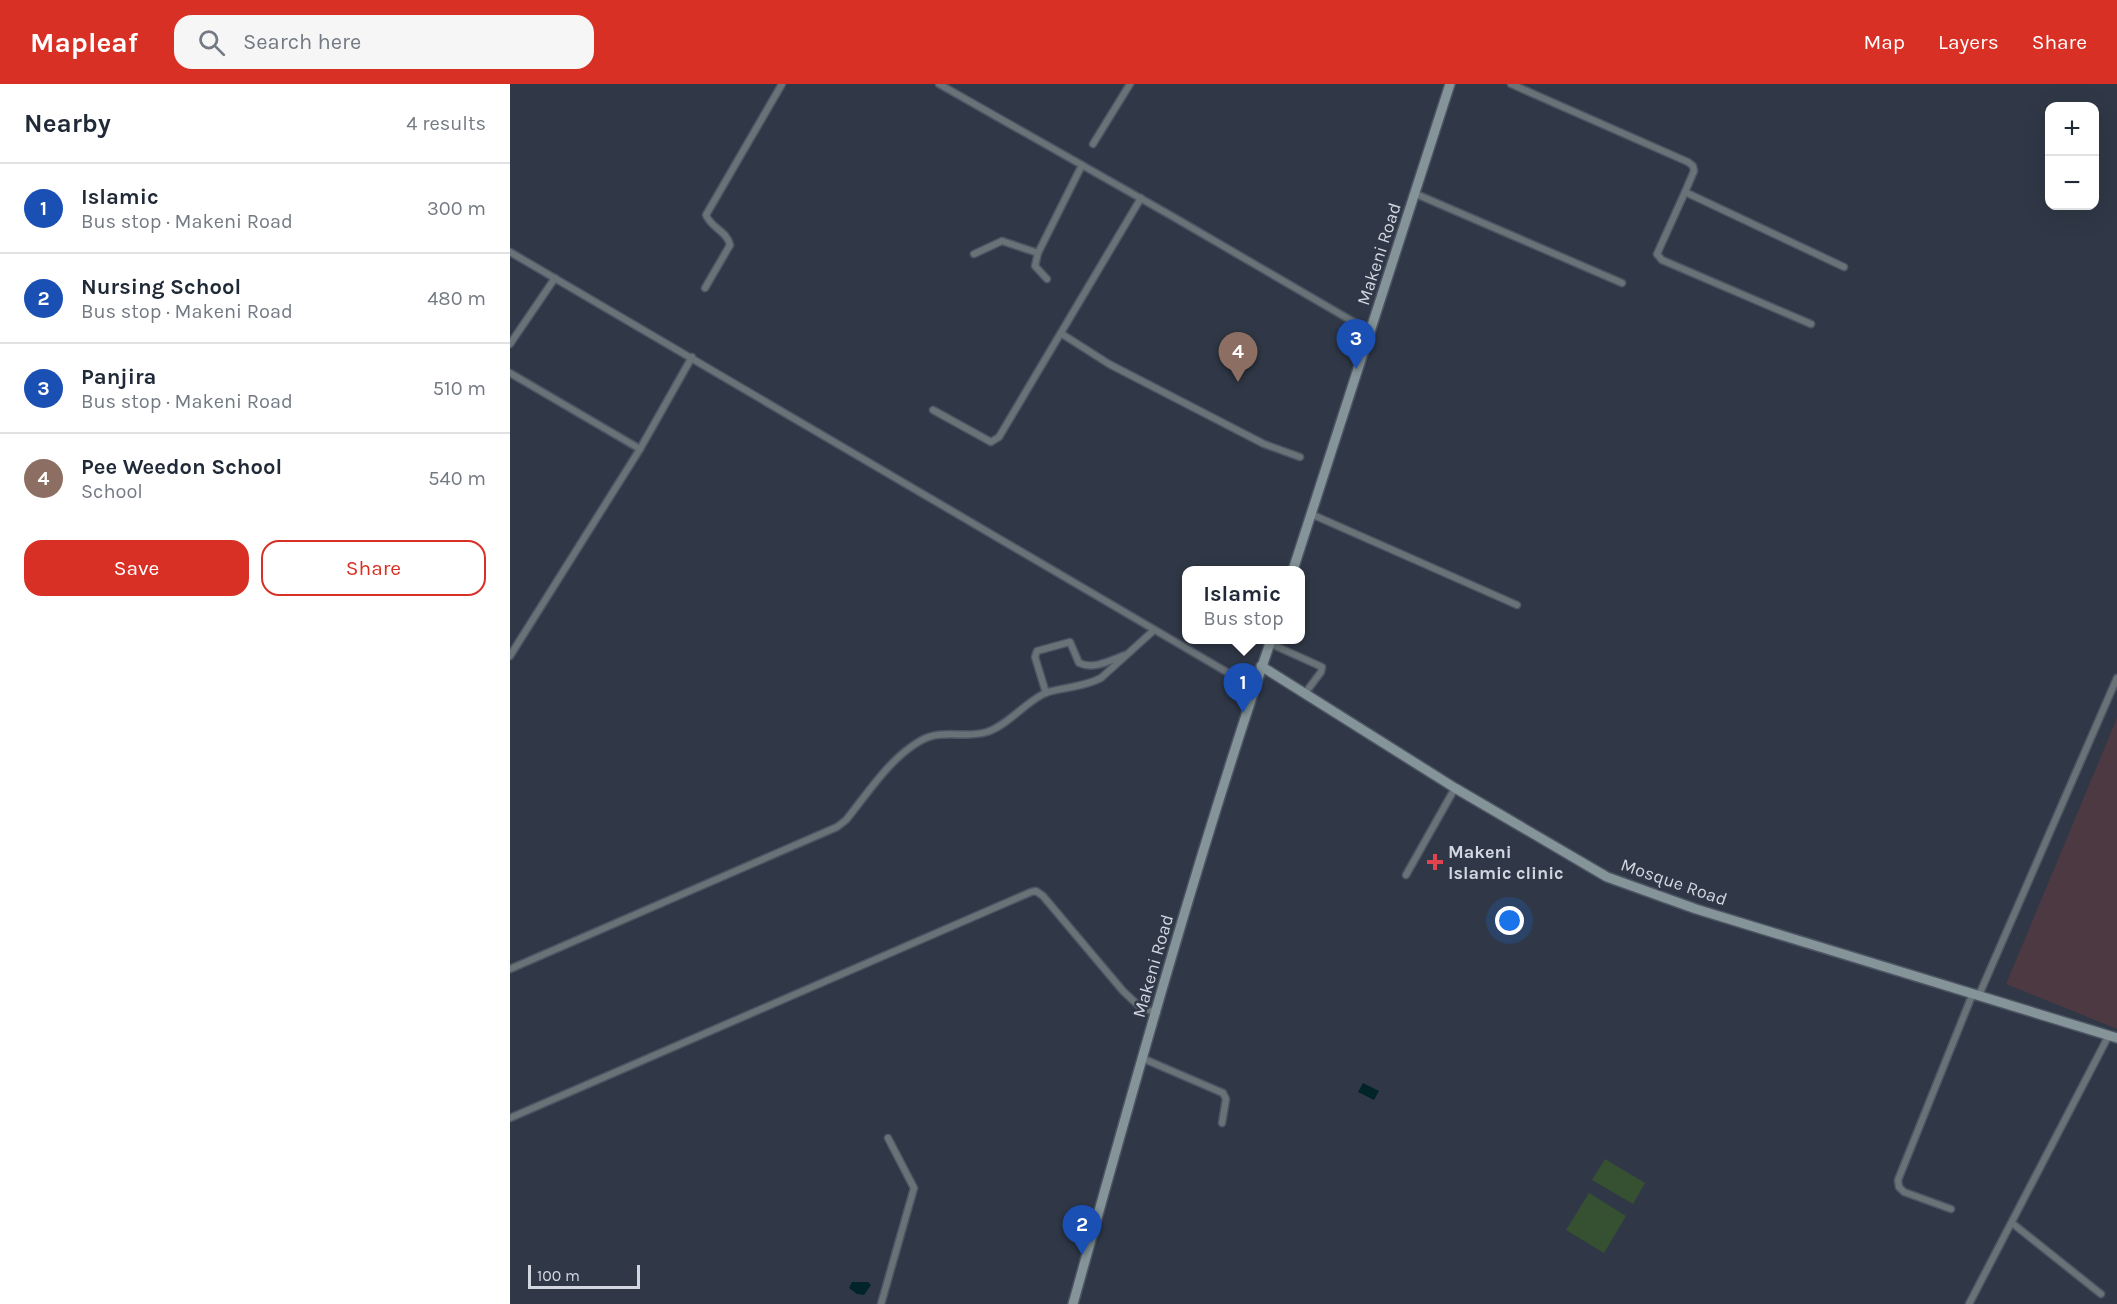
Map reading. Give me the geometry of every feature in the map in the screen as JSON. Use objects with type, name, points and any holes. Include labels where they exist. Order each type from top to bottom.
[{"type":"main road","name":"Makeni Road","points":[[1294,566],[1450,84]]},
{"type":"main road","name":"Makeni Road","points":[[1072,1304],[1269,644]]},
{"type":"main road","name":"Mosque Road","points":[[1261,666],[1306,692],[1455,788],[1607,877],[1696,909],[2113,1036]]},
{"type":"street","points":[[705,288],[730,245],[728,237],[708,222],[706,215],[782,84]]},
{"type":"street","points":[[939,84],[1371,332]]},
{"type":"street","points":[[1093,144],[1130,84]]},
{"type":"street","points":[[1511,84],[1688,162],[1693,166],[1694,171],[1661,242],[1658,254],[1662,260],[1811,324]]},
{"type":"street","points":[[1047,279],[1035,266],[1038,253],[1082,165]]},
{"type":"street","points":[[1685,192],[1844,267]]},
{"type":"street","points":[[1416,194],[1622,283]]},
{"type":"street","points":[[933,410],[978,436],[994,441],[1062,334],[1141,198]]},
{"type":"street","points":[[974,254],[999,241],[1038,253]]},
{"type":"street","points":[[510,252],[692,357],[1153,631],[1254,688]]},
{"type":"street","points":[[510,344],[555,279]]},
{"type":"street","points":[[1062,334],[1109,364],[1264,444],[1300,457]]},
{"type":"street","points":[[510,656],[640,449],[692,357]]},
{"type":"street","points":[[510,374],[640,449]]},
{"type":"street","points":[[1311,514],[1517,605]]},
{"type":"street","points":[[510,969],[837,827],[846,820],[894,762],[918,741],[938,734],[969,735],[988,731],[1047,693],[1092,683],[1101,678],[1153,631]]},
{"type":"street","points":[[1047,693],[1035,657],[1037,651],[1070,642],[1079,663],[1094,666],[1128,653]]},
{"type":"street","points":[[1276,644],[1322,667],[1321,672],[1306,692]]},
{"type":"street","points":[[1951,1209],[1904,1192],[1899,1187],[1898,1180],[1976,994],[2117,678]]},
{"type":"street","points":[[1406,875],[1455,788]]},
{"type":"street","points":[[510,1118],[1036,891],[1043,896],[1123,991],[1140,1006],[1157,1013]]},
{"type":"street","points":[[1969,1304],[2113,1036]]},
{"type":"street","points":[[1144,1059],[1223,1093],[1226,1099],[1222,1123]]},
{"type":"street","points":[[881,1304],[914,1188],[888,1138]]},
{"type":"street","points":[[2012,1223],[2101,1294]]},
{"type":"shaded area","points":[[2117,718],[2117,1029],[2006,984]]},
{"type":"shaded area","points":[[1363,1083],[1379,1091],[1374,1100],[1358,1092]]},
{"type":"shaded area","points":[[852,1282],[868,1282],[871,1285],[864,1295],[857,1294],[849,1288]]},
{"type":"green space","points":[[1605,1159],[1645,1183],[1633,1204],[1592,1180]]},
{"type":"green space","points":[[1589,1193],[1626,1216],[1604,1253],[1566,1230]]},
{"type":"place","name":"Panjira","points":[[1356,369]]},
{"type":"place","name":"Pee Weedon School","points":[[1238,382]]},
{"type":"place","name":"Islamic","points":[[1243,713]]},
{"type":"place","name":"Makeni Islamic clinic","points":[[1435,862]]},
{"type":"place","name":"Nursing School","points":[[1082,1255]]}]
